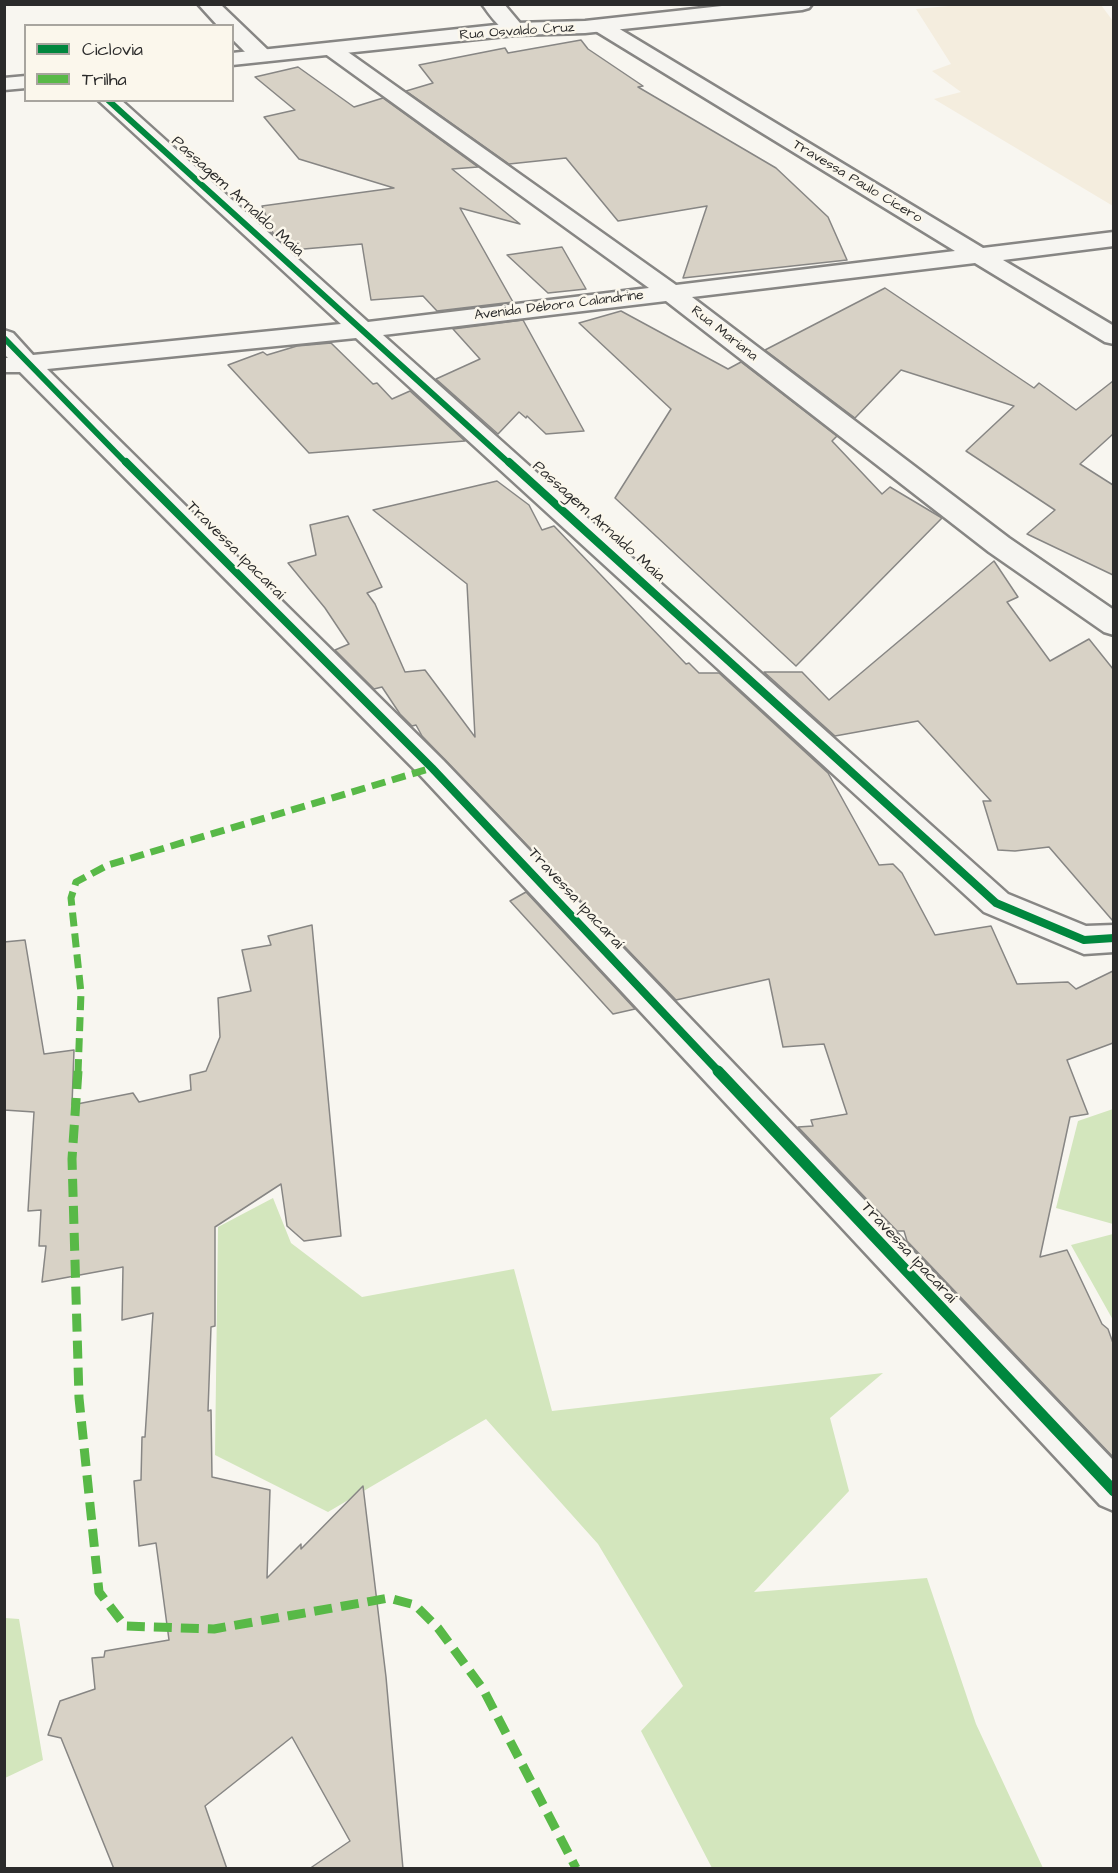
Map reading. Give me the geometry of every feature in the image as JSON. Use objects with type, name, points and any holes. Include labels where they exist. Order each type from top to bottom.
[{"type":"street","points":[[208,4],[228,24]]},
{"type":"street","points":[[492,4],[515,29]]},
{"type":"street","name":"Rua Osvaldo Cruz","points":[[234,59],[515,29],[601,26],[789,5]]},
{"type":"street","name":"Travessa Paulo Cícero","points":[[601,26],[1113,337]]},
{"type":"street","points":[[234,30],[263,56]]},
{"type":"street","name":"Rua Mariana","points":[[331,49],[670,292],[999,545],[1113,625]]},
{"type":"street","points":[[4,84],[24,82]]},
{"type":"street","name":"Passagem Arnaldo Maia","points":[[110,102],[996,903],[1099,939]]},
{"type":"street","name":"Avenida Débora Calandrine","points":[[15,364],[362,330],[1113,239]]},
{"type":"street","name":"Travessa Ipacaraí","points":[[4,338],[15,364],[432,768],[1113,1491]]},
{"type":"shaded area","points":[[970,4],[1101,5],[1113,21],[1113,206],[934,99],[961,92],[932,71],[951,64],[916,9]]},
{"type":"green space","points":[[1114,1109],[1113,1224],[1056,1208],[1078,1121]]},
{"type":"green space","points":[[273,1198],[291,1243],[362,1297],[514,1269],[552,1411],[883,1373],[830,1418],[849,1491],[754,1592],[927,1578],[976,1724],[1043,1868],[712,1868],[641,1731],[683,1686],[598,1544],[486,1419],[328,1512],[215,1455],[218,1227]]},
{"type":"green space","points":[[1114,1234],[1113,1320],[1071,1245]]},
{"type":"green space","points":[[5,1618],[19,1619],[43,1760],[5,1778]]},
{"type":"building","points":[[581,40],[588,49],[643,86],[638,87],[776,168],[828,217],[847,260],[683,278],[707,206],[618,221],[566,158],[509,164],[406,91],[433,83],[419,65],[505,48],[508,53]]},
{"type":"building","points":[[298,67],[354,107],[383,98],[478,167],[452,169],[520,224],[460,208],[513,302],[437,311],[423,296],[371,300],[362,244],[292,250],[273,233],[262,206],[394,188],[299,159],[264,117],[295,110],[255,77]]},
{"type":"building","points":[[562,247],[586,289],[548,293],[507,255]]},
{"type":"building","points":[[885,288],[1034,388],[1039,383],[1076,410],[1113,381],[1113,434],[1080,464],[1113,485],[1113,575],[1027,534],[1055,510],[966,451],[1014,406],[901,370],[855,418],[765,350]]},
{"type":"building","points":[[621,311],[728,369],[741,362],[837,436],[832,441],[882,494],[890,487],[942,518],[796,666],[615,498],[671,409],[579,323]]},
{"type":"building","points":[[523,320],[584,431],[546,434],[527,416],[526,418],[519,412],[498,434],[436,379],[480,359],[453,329]]},
{"type":"building","points":[[331,343],[392,399],[410,391],[465,441],[309,453],[228,365],[263,352],[267,355],[297,346]]},
{"type":"building","points":[[497,481],[529,505],[542,530],[554,526],[686,664],[689,663],[699,673],[719,673],[828,773],[879,865],[893,864],[902,873],[935,935],[991,926],[1017,984],[1068,982],[1076,989],[1113,971],[1113,1043],[1067,1060],[1088,1114],[1070,1117],[1040,1257],[1067,1250],[1102,1324],[1108,1329],[1113,1343],[1113,1457],[907,1241],[904,1231],[897,1231],[798,1127],[813,1126],[811,1120],[847,1114],[824,1044],[783,1047],[769,979],[676,1000],[422,736],[416,725],[412,726],[400,714],[382,687],[374,689],[335,650],[349,644],[325,608],[288,563],[316,555],[310,525],[348,516],[382,587],[367,593],[375,604],[405,672],[425,670],[475,737],[467,584],[373,510]]},
{"type":"building","points":[[994,561],[1018,597],[1007,602],[1050,661],[1089,639],[1113,669],[1113,921],[1049,847],[1015,851],[998,850],[983,801],[991,801],[918,721],[835,736],[764,672],[802,672],[829,700]]},
{"type":"building","points":[[526,892],[635,1009],[613,1014],[510,901]]},
{"type":"building","points":[[312,925],[341,1236],[304,1241],[287,1226],[281,1184],[215,1227],[215,1326],[211,1327],[208,1411],[211,1410],[212,1477],[270,1490],[267,1578],[301,1544],[301,1549],[363,1486],[386,1677],[403,1869],[309,1869],[350,1841],[292,1737],[205,1806],[227,1869],[114,1869],[61,1738],[48,1735],[60,1701],[95,1689],[92,1658],[104,1657],[105,1651],[169,1640],[156,1543],[139,1546],[134,1481],[141,1480],[142,1437],[145,1437],[153,1313],[122,1320],[123,1267],[42,1282],[46,1246],[39,1246],[41,1210],[28,1211],[34,1112],[4,1110],[4,942],[25,940],[44,1054],[74,1050],[72,1105],[133,1093],[139,1102],[191,1090],[190,1075],[206,1071],[220,1037],[218,998],[251,991],[242,950],[271,945],[268,936]]},
{"type":"marked path","points":[[432,768],[108,865],[76,882],[71,898],[81,993],[78,1083],[72,1159],[79,1398],[99,1592],[125,1626],[214,1629],[389,1598],[415,1605],[438,1628],[483,1689],[576,1868]]},
{"type":"cycle path","points":[[110,102],[996,903],[1084,940],[1114,938]]},
{"type":"cycle path","points":[[4,338],[26,363],[432,768],[1114,1491]]}]
